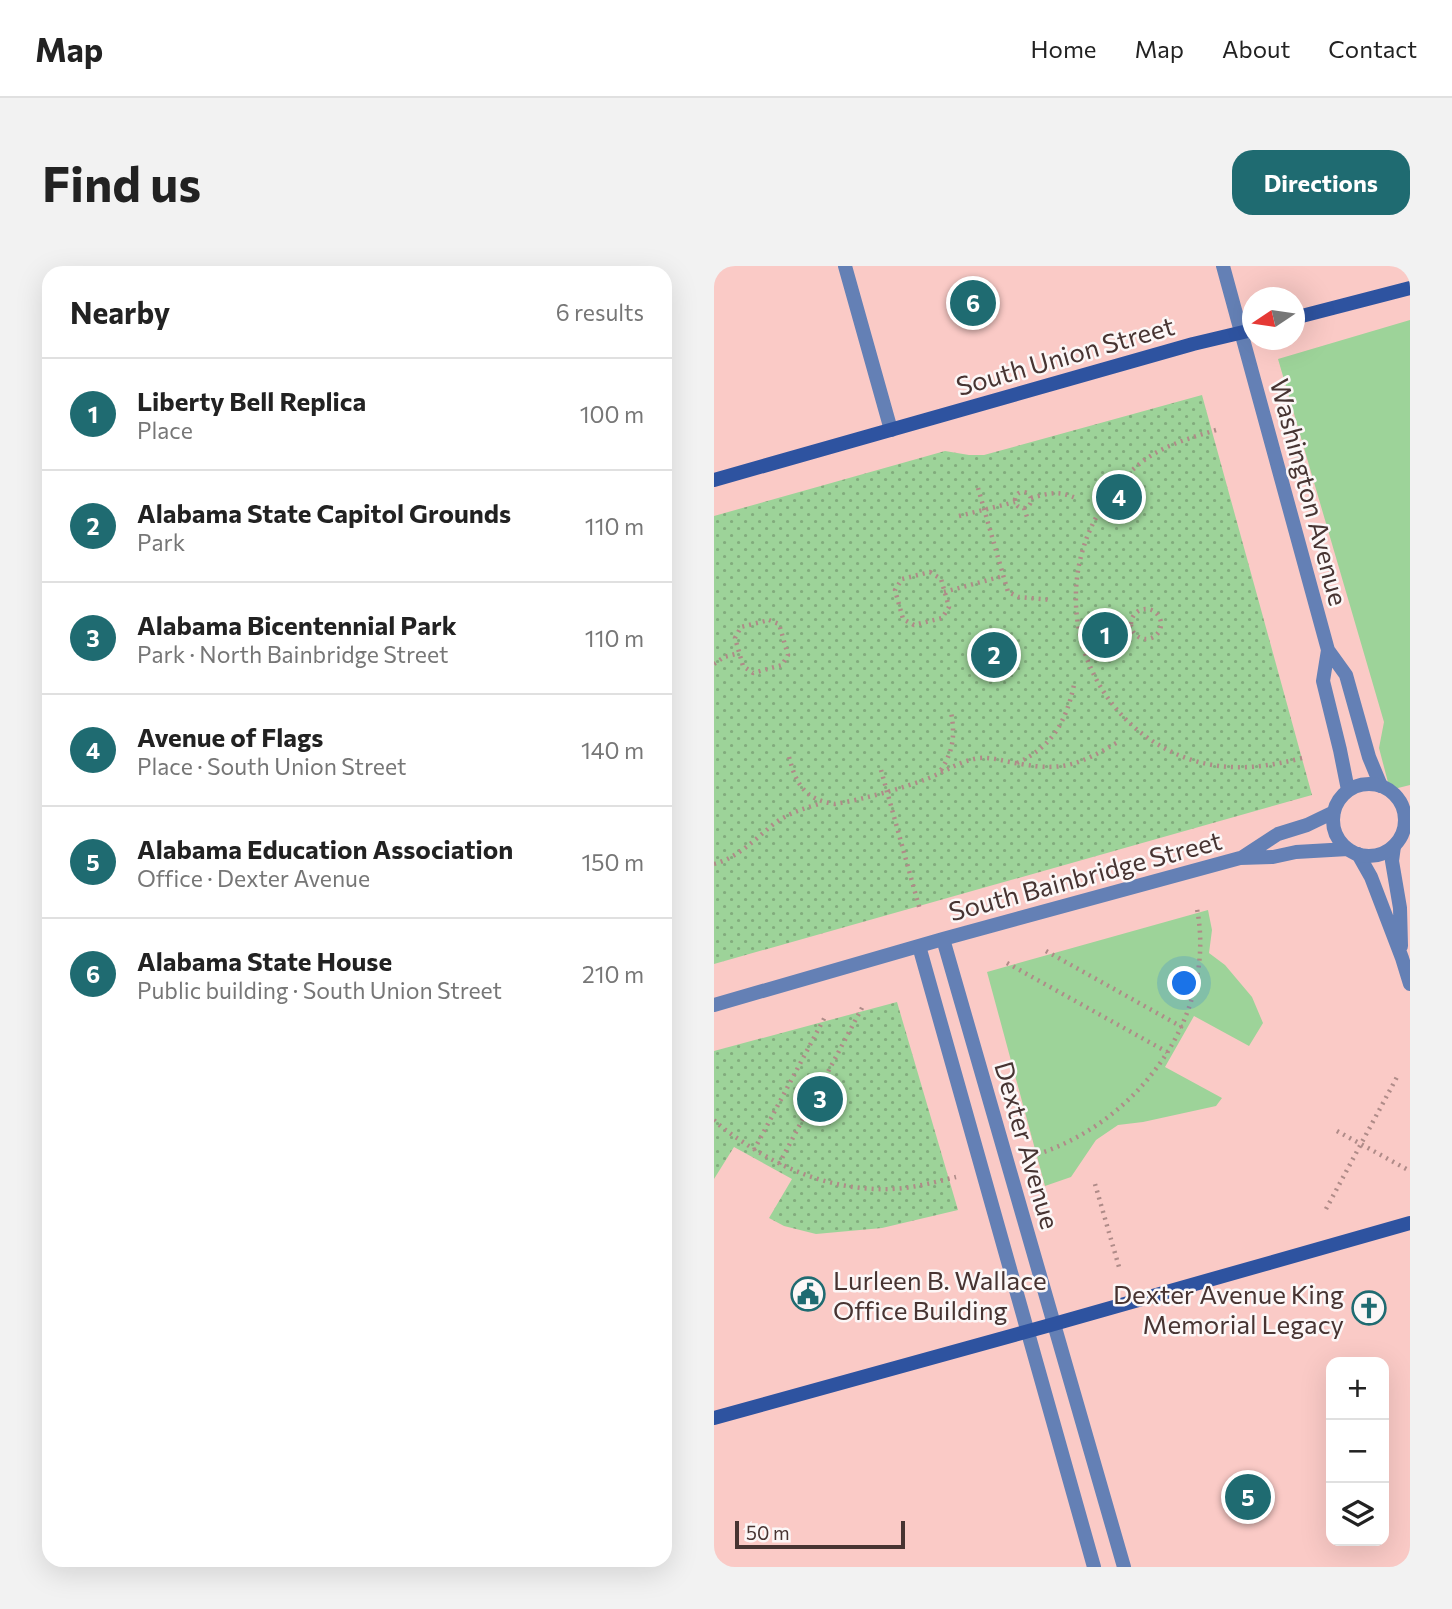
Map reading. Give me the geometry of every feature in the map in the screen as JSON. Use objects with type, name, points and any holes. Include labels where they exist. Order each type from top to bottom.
[{"type":"main road","points":[[1305,315],[1410,288]]},
{"type":"main road","name":"South Union Street","points":[[714,480],[1242,332]]},
{"type":"main road","points":[[714,1418],[1410,1223]]},
{"type":"street","points":[[845,266],[891,430]]},
{"type":"street","name":"Washington Avenue","points":[[1223,266],[1242,317]]},
{"type":"street","name":"Washington Avenue","points":[[1252,350],[1328,650],[1346,675],[1369,757],[1381,786]]},
{"type":"street","name":"Washington Avenue","points":[[1328,650],[1323,681],[1348,790]]},
{"type":"street","points":[[1394,846],[1377,855],[1363,856],[1340,841],[1333,821],[1334,812],[1338,801],[1348,790],[1367,784],[1381,786],[1404,798],[1403,811],[1407,824],[1394,846],[1392,860],[1400,908],[1402,958]]},
{"type":"street","name":"South Bainbridge Street","points":[[1240,858],[1278,834],[1307,825],[1334,812]]},
{"type":"street","points":[[1353,851],[1371,877],[1410,984]]},
{"type":"street","name":"South Bainbridge Street","points":[[714,1005],[1240,858],[1273,857],[1296,852],[1353,851]]},
{"type":"street","name":"Dexter Avenue","points":[[943,939],[1124,1567]]},
{"type":"street","name":"Dexter Avenue","points":[[919,946],[1094,1567]]},
{"type":"path","points":[[1216,430],[1177,442],[1154,454],[1127,475],[1105,501],[1088,533],[1078,565],[1075,599],[1081,642],[1092,671],[1108,699],[1132,725],[1165,748],[1197,761],[1234,768],[1275,765],[1306,757]]},
{"type":"path","points":[[978,488],[1008,592],[1019,597],[1052,600]]},
{"type":"path","points":[[1021,492],[1026,492],[1031,498],[1030,504],[1024,508],[1018,507],[1015,502],[1015,497],[1021,492]]},
{"type":"path","points":[[1031,498],[1060,493],[1078,499]]},
{"type":"path","points":[[959,516],[1015,502]]},
{"type":"path","points":[[1024,508],[1028,520]]},
{"type":"path","points":[[930,572],[941,579],[944,592],[949,607],[942,618],[914,625],[903,619],[895,590],[902,579],[930,572]]},
{"type":"path","points":[[944,592],[1003,576]]},
{"type":"path","points":[[1144,609],[1154,611],[1161,625],[1157,634],[1150,638],[1141,638],[1132,628],[1132,618],[1144,609]]},
{"type":"path","points":[[769,620],[779,624],[788,655],[782,665],[753,673],[743,666],[739,653],[735,638],[741,627],[769,620]]},
{"type":"path","points":[[1081,642],[1132,628]]},
{"type":"path","points":[[714,664],[723,657],[739,653]]},
{"type":"path","points":[[1017,763],[1043,747],[1055,733],[1069,709],[1074,685]]},
{"type":"path","points":[[939,773],[952,750],[954,726],[951,712]]},
{"type":"path","points":[[789,757],[793,772],[803,790],[823,803],[835,804],[920,781],[978,758],[1046,768],[1063,767],[1092,757],[1118,742]]},
{"type":"path","points":[[881,770],[920,910]]},
{"type":"path","points":[[714,864],[730,859],[776,822],[823,803]]},
{"type":"path","points":[[1031,1156],[1053,1150],[1071,1141],[1116,1111],[1147,1081],[1176,1040],[1193,997],[1197,973],[1200,934],[1197,908]]},
{"type":"path","points":[[1046,951],[1182,1027]]},
{"type":"path","points":[[1007,962],[1167,1052]]},
{"type":"path","points":[[779,1164],[864,1004]]},
{"type":"path","points":[[754,1150],[826,1015]]},
{"type":"path","points":[[1326,1209],[1397,1077]]},
{"type":"path","points":[[714,1120],[754,1150],[779,1164],[836,1184],[891,1189],[919,1186],[956,1177]]},
{"type":"path","points":[[1338,1131],[1410,1171]]},
{"type":"path","points":[[1095,1184],[1119,1267]]},
{"type":"green space","points":[[1410,320],[1410,785],[1390,790],[1379,748],[1384,722],[1278,359]]},
{"type":"green space","points":[[1202,395],[1312,795],[714,964],[714,516],[945,451],[984,455]]},
{"type":"green space","points":[[1208,910],[1212,930],[1209,953],[1225,965],[1252,997],[1263,1023],[1249,1046],[1194,1016],[1165,1067],[1222,1098],[1216,1106],[1118,1125],[1096,1140],[1071,1177],[1045,1186],[987,972]]},
{"type":"green space","points":[[897,1002],[958,1210],[882,1228],[816,1234],[784,1226],[769,1218],[792,1179],[734,1147],[714,1179],[714,1051]]},
{"type":"place","name":"Alabama State House","points":[[973,303]]},
{"type":"place","name":"Avenue of Flags","points":[[1119,497]]},
{"type":"place","name":"Liberty Bell Replica","points":[[1105,635]]},
{"type":"place","name":"Alabama State Capitol Grounds","points":[[994,655]]},
{"type":"place","name":"Alabama Bicentennial Park","points":[[820,1099]]},
{"type":"place","name":"Lurleen B. Wallace Office Building","points":[[808,1294]]},
{"type":"place","name":"Dexter Avenue King Memorial Legacy","points":[[1369,1308]]},
{"type":"place","name":"Alabama Education Association","points":[[1248,1497]]}]
